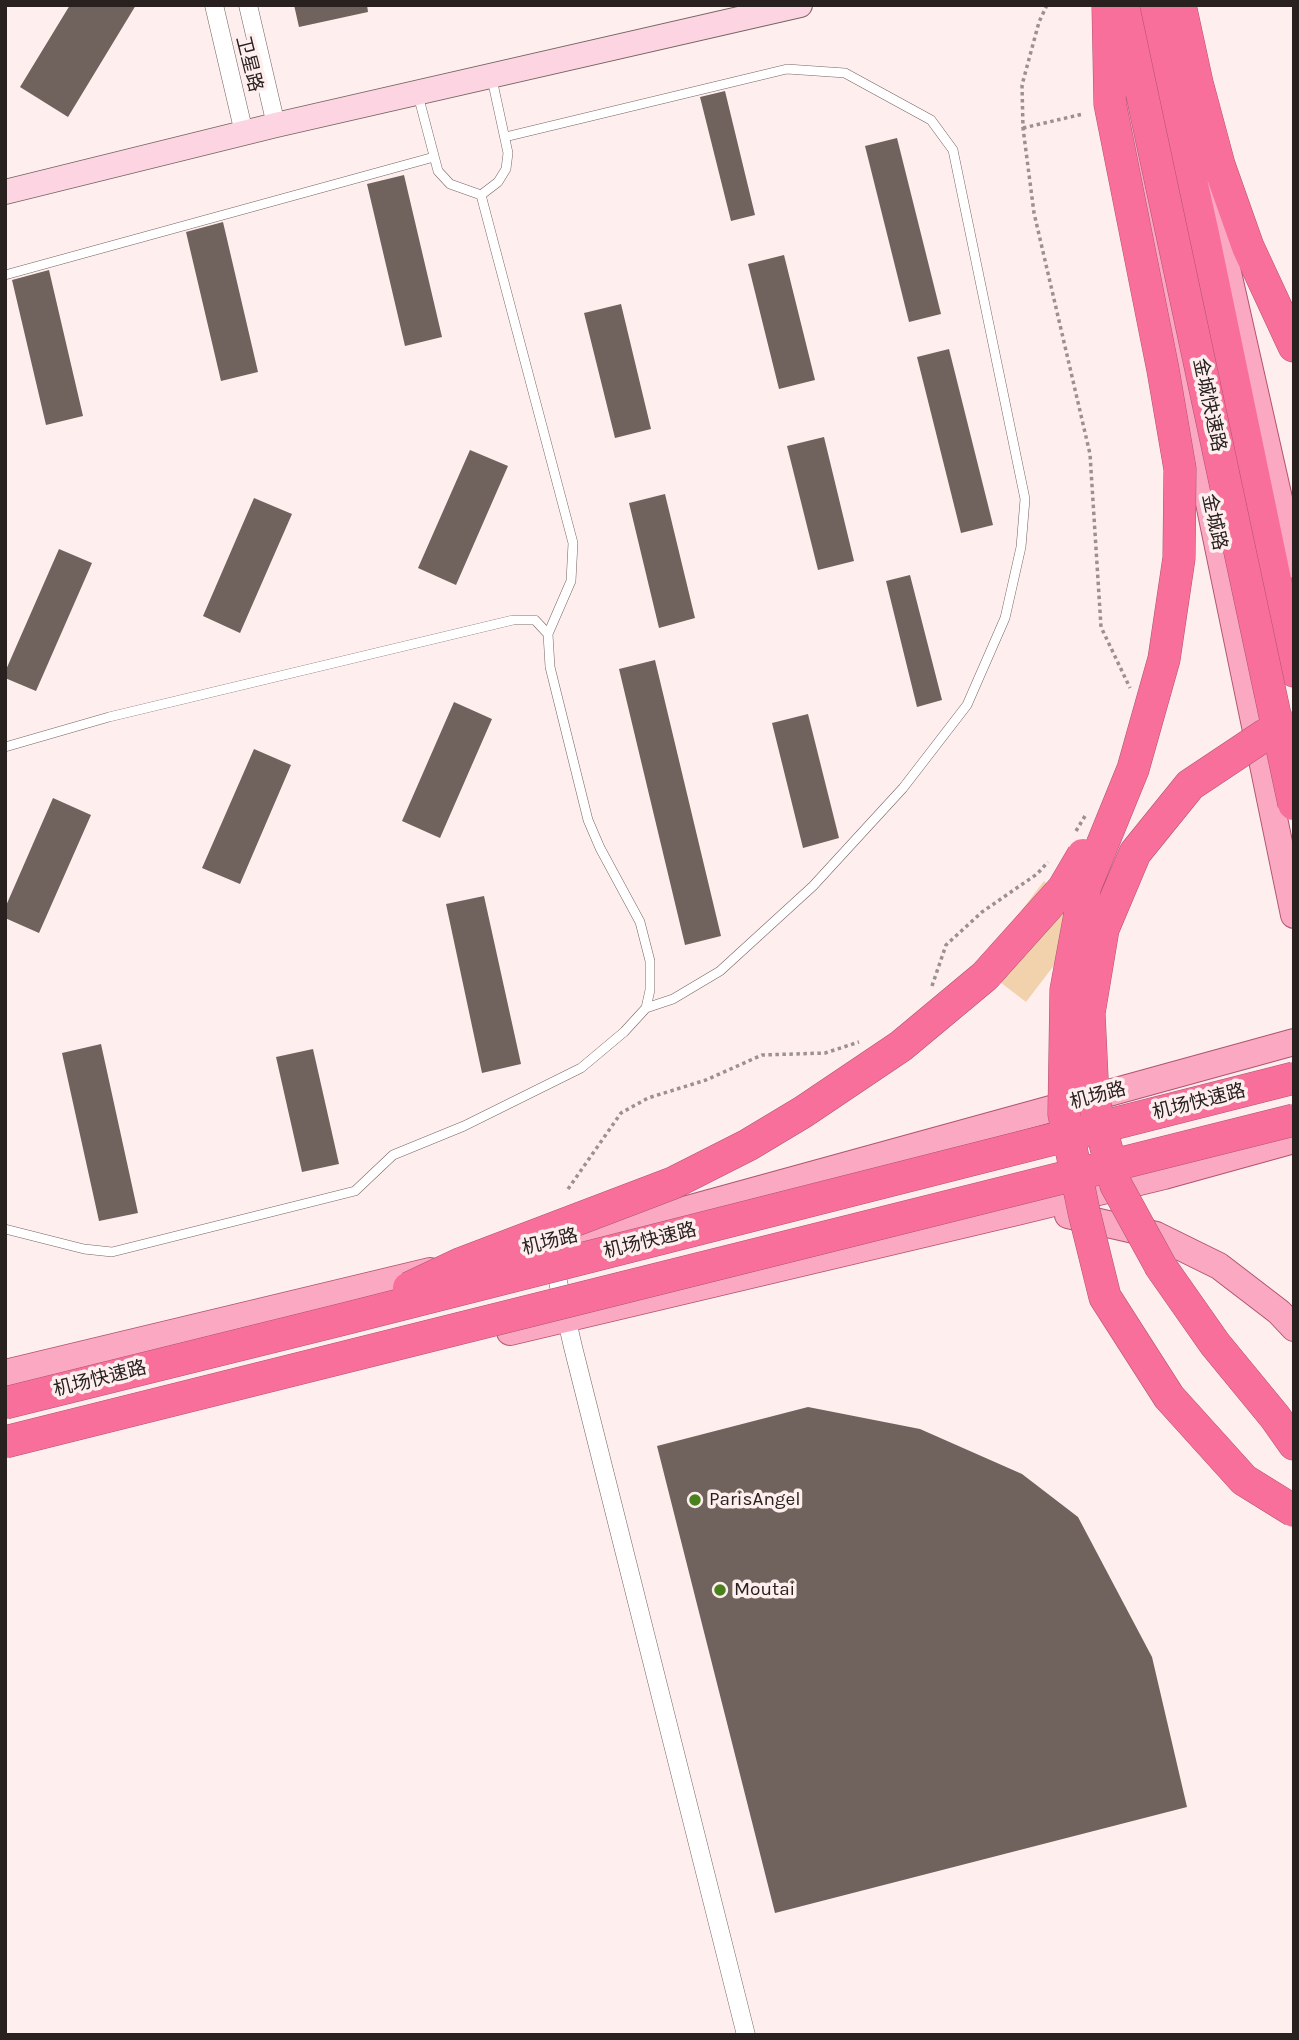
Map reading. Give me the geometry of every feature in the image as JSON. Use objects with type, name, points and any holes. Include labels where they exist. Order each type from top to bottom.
[{"type":"highway","points":[[1107,5],[1110,104],[1180,469],[1179,558],[1164,659],[1133,769],[1085,887],[1066,990],[1064,1114],[1105,1297],[1169,1396],[1244,1480],[1294,1511]]},
{"type":"highway","name":"金城快速路","points":[[1123,5],[1294,804]]},
{"type":"highway","name":"金城快速路","points":[[1152,5],[1203,234],[1294,671]]},
{"type":"highway","points":[[1180,5],[1219,165],[1248,247],[1294,346]]},
{"type":"highway","points":[[1254,476],[1294,639]]},
{"type":"highway","points":[[1294,727],[1265,735],[1190,785],[1135,853],[1103,929],[1089,1013],[1093,1098],[1116,1185],[1161,1267],[1216,1344],[1294,1444]]},
{"type":"highway","points":[[344,1319],[460,1264],[673,1183],[792,1119],[901,1046],[985,976],[1063,889],[1133,769]]},
{"type":"highway","name":"机场快速路","points":[[5,1402],[344,1319],[1294,1078]]},
{"type":"highway","name":"机场快速路","points":[[5,1442],[1294,1121]]},
{"type":"main road","name":"金城路","points":[[1107,5],[1294,915]]},
{"type":"main road","points":[[1168,5],[1294,565]]},
{"type":"main road","name":"机场路","points":[[5,1373],[673,1213],[1294,1042]]},
{"type":"main road","points":[[5,1454],[1021,1211],[1164,1176],[1294,1140]]},
{"type":"main road","points":[[1021,1211],[1066,1214],[1156,1234],[1219,1266],[1279,1312],[1294,1328]]},
{"type":"street","name":"卫星路","points":[[214,5],[244,133]]},
{"type":"street","name":"卫星路","points":[[248,5],[276,125]]},
{"type":"street","points":[[5,192],[276,125],[800,5]]},
{"type":"street","points":[[550,1243],[566,1319],[746,2035]]},
{"type":"lane","points":[[5,1229],[84,1249],[112,1252],[355,1191],[393,1154],[464,1126],[581,1068],[624,1032],[646,1008],[673,999],[720,971],[813,887],[903,788],[967,705],[1005,618],[1021,547],[1025,499],[953,150],[930,120],[845,73],[787,69],[505,137]]},
{"type":"lane","points":[[481,195],[498,182],[506,169],[508,153],[491,76]]},
{"type":"lane","points":[[417,93],[438,171],[450,184],[481,195]]},
{"type":"lane","points":[[5,275],[434,157]]},
{"type":"lane","points":[[481,195],[573,543],[570,581],[548,634],[550,667],[588,820],[640,922],[650,961],[650,990],[646,1008]]},
{"type":"lane","points":[[5,747],[109,717],[513,620],[535,620],[548,634]]},
{"type":"path","points":[[1039,22],[1047,5]]},
{"type":"path","points":[[1023,128],[1083,114]]},
{"type":"shaded area","points":[[1044,881],[1091,917],[1026,1002],[979,966]]},
{"type":"building","points":[[70,5],[136,5],[68,117],[20,87]]},
{"type":"building","points":[[294,5],[367,5],[368,12],[299,27]]},
{"type":"building","points":[[725,91],[755,215],[731,221],[700,97]]},
{"type":"building","points":[[897,138],[941,314],[909,322],[865,146]]},
{"type":"building","points":[[404,175],[442,337],[405,346],[367,184]]},
{"type":"building","points":[[223,222],[258,372],[221,381],[186,232]]},
{"type":"building","points":[[784,255],[815,380],[779,389],[748,264]]},
{"type":"building","points":[[49,270],[83,416],[46,425],[12,280]]},
{"type":"building","points":[[621,304],[651,429],[615,438],[584,313]]},
{"type":"building","points":[[949,349],[993,525],[961,533],[917,357]]},
{"type":"building","points":[[824,437],[854,561],[818,570],[787,446]]},
{"type":"building","points":[[470,450],[508,466],[456,585],[418,568]]},
{"type":"building","points":[[665,494],[695,618],[659,628],[629,503]]},
{"type":"building","points":[[254,498],[292,514],[240,633],[203,616]]},
{"type":"building","points":[[59,549],[92,563],[36,691],[5,678],[5,672]]},
{"type":"building","points":[[910,575],[942,700],[917,707],[886,581]]},
{"type":"building","points":[[655,660],[721,936],[685,945],[619,669]]},
{"type":"building","points":[[454,702],[492,719],[440,838],[402,821]]},
{"type":"building","points":[[808,714],[839,838],[803,848],[772,723]]},
{"type":"building","points":[[254,749],[291,765],[240,884],[202,868]]},
{"type":"building","points":[[53,798],[91,815],[39,933],[5,918],[5,908]]},
{"type":"building","points":[[484,896],[521,1064],[482,1073],[446,904]]},
{"type":"building","points":[[101,1044],[138,1213],[99,1221],[62,1053]]},
{"type":"building","points":[[313,1049],[339,1164],[302,1172],[276,1057]]},
{"type":"building","points":[[808,1407],[920,1429],[1022,1474],[1078,1517],[1152,1657],[1187,1807],[775,1913],[657,1446]]},
{"type":"place","name":"ParisAngel","points":[[695,1500]]},
{"type":"place","name":"Moutai","points":[[720,1590]]}]
